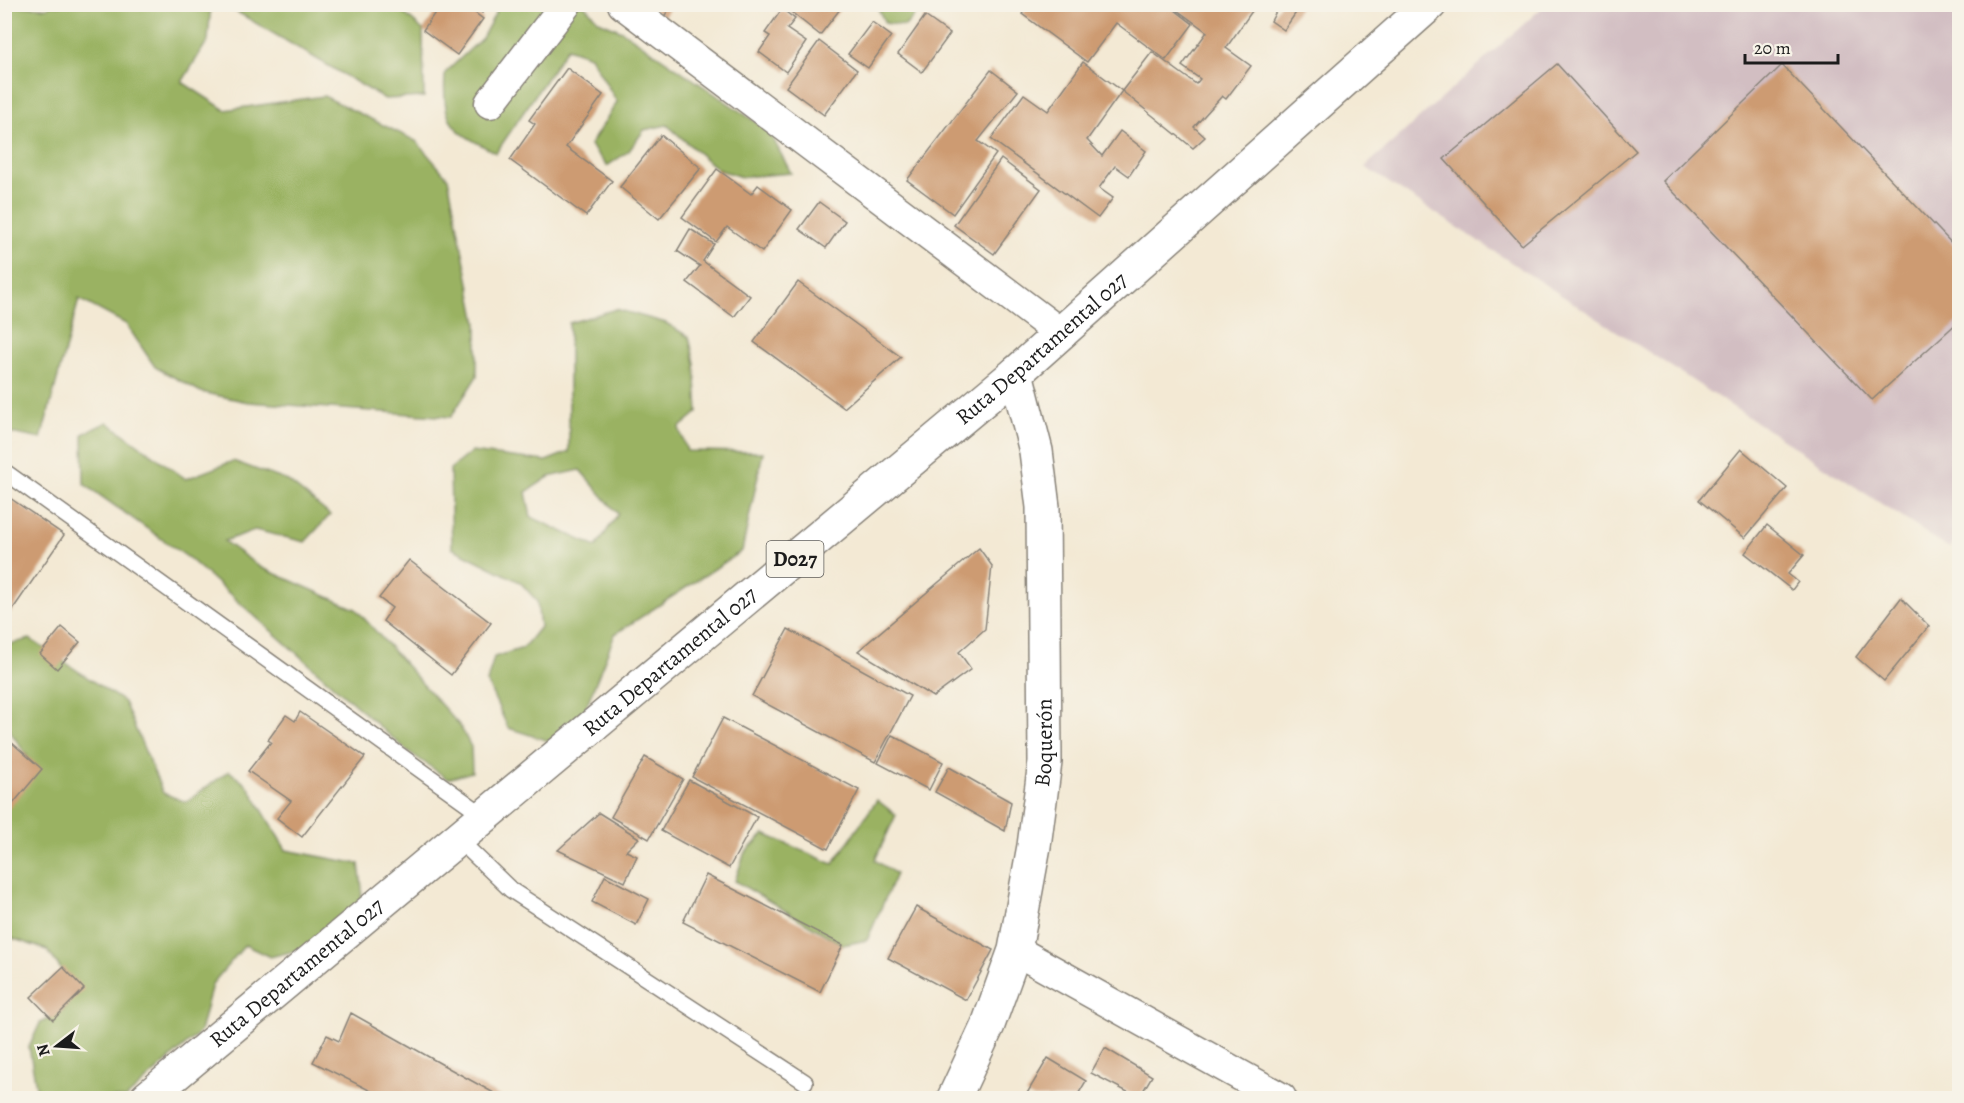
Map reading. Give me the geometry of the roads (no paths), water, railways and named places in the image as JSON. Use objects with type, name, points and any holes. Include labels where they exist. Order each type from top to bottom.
[{"type":"main road","name":"Ruta Departamental 027","points":[[147,1098],[1016,373],[1430,4]]},
{"type":"main road","name":"Boquerón","points":[[954,1098],[987,1025],[1016,950],[1034,846],[1045,762],[1042,507],[1036,451],[1016,373]]},
{"type":"street","points":[[490,103],[566,4]]},
{"type":"street","points":[[623,4],[1060,333]]},
{"type":"street","points":[[1016,950],[1281,1098]]},
{"type":"lane","points":[[4,471],[486,817]]},
{"type":"lane","points":[[459,840],[511,890],[805,1082]]}]
